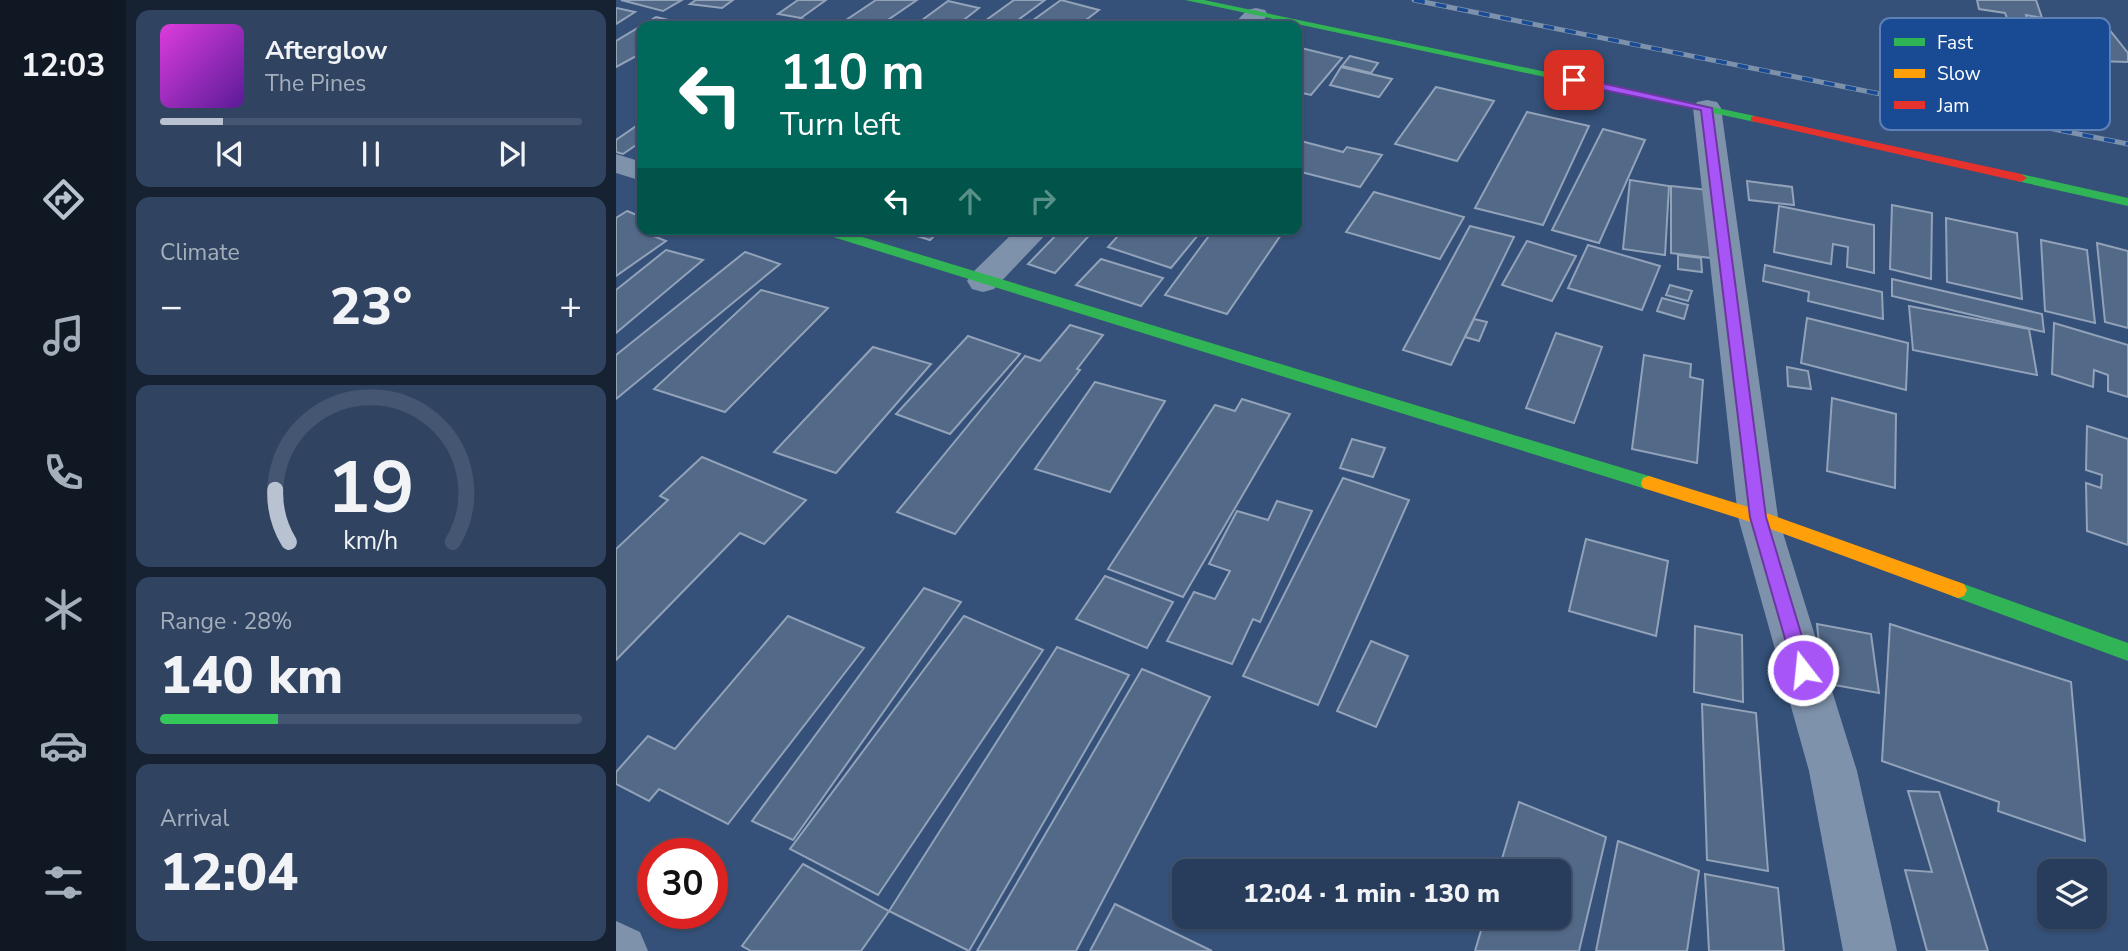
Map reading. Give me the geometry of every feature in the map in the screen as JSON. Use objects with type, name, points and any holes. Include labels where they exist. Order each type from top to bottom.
[{"type":"street","points":[[1190,0],[1250,20]]},
{"type":"street","points":[[1302,30],[1707,108],[2128,202]]},
{"type":"street","points":[[1707,108],[1758,517],[1833,771],[1870,951]]},
{"type":"street","points":[[616,163],[637,170]]},
{"type":"street","points":[[840,235],[1758,517],[2128,652]]},
{"type":"street","points":[[983,281],[1031,235]]},
{"type":"street","points":[[616,948],[621,951]]},
{"type":"building","points":[[621,0],[682,0],[663,11]]},
{"type":"building","points":[[696,0],[733,0],[722,8],[690,4]]},
{"type":"building","points":[[798,0],[826,0],[801,18],[778,14]]},
{"type":"building","points":[[876,0],[917,0],[886,21],[844,21]]},
{"type":"building","points":[[1014,0],[1045,0],[1017,21],[985,21]]},
{"type":"building","points":[[1061,0],[1099,10],[1085,21],[1032,21]]},
{"type":"building","points":[[1977,0],[2036,0],[2042,18],[2026,15],[2027,18],[2007,18],[2005,13],[1979,9]]},
{"type":"building","points":[[948,1],[979,8],[962,21],[921,21]]},
{"type":"building","points":[[617,8],[635,12],[616,24]]},
{"type":"building","points":[[656,17],[672,21],[649,21]]},
{"type":"building","points":[[637,28],[637,56],[616,67],[616,41]]},
{"type":"building","points":[[2110,30],[2128,53],[2128,62],[2110,61]]},
{"type":"building","points":[[1302,48],[1342,58],[1311,95],[1302,93]]},
{"type":"building","points":[[1350,56],[1378,63],[1371,73],[1342,66]]},
{"type":"building","points":[[1341,67],[1392,79],[1379,97],[1330,85]]},
{"type":"building","points":[[1436,87],[1494,101],[1457,161],[1395,144]]},
{"type":"building","points":[[1527,112],[1589,126],[1543,225],[1475,208]]},
{"type":"building","points":[[637,125],[637,144],[623,154],[616,152],[616,140]]},
{"type":"building","points":[[1603,129],[1645,140],[1599,243],[1552,230]]},
{"type":"building","points":[[1302,141],[1343,152],[1347,147],[1382,155],[1360,187],[1302,172]]},
{"type":"building","points":[[1630,180],[1669,186],[1665,255],[1623,249]]},
{"type":"building","points":[[1747,181],[1792,187],[1794,205],[1749,200]]},
{"type":"building","points":[[1671,186],[1708,190],[1711,258],[1671,253]]},
{"type":"building","points":[[1374,192],[1464,217],[1440,259],[1346,232]]},
{"type":"building","points":[[1892,205],[1932,213],[1931,279],[1890,269]]},
{"type":"building","points":[[1779,206],[1874,225],[1874,273],[1847,267],[1848,247],[1833,244],[1831,264],[1774,252]]},
{"type":"building","points":[[627,211],[637,215],[637,235],[651,235],[666,241],[616,276],[616,218]]},
{"type":"building","points":[[1946,218],[2017,233],[2022,299],[1947,282]]},
{"type":"building","points":[[1470,226],[1514,237],[1451,365],[1403,350]]},
{"type":"building","points":[[914,235],[935,235],[930,240]]},
{"type":"building","points":[[1056,235],[1090,235],[1055,273],[1028,264]]},
{"type":"building","points":[[1119,235],[1198,235],[1171,268],[1108,247]]},
{"type":"building","points":[[1210,235],[1281,235],[1227,314],[1165,295]]},
{"type":"building","points":[[2041,240],[2087,250],[2095,323],[2045,311]]},
{"type":"building","points":[[1527,241],[1576,256],[1552,301],[1502,285]]},
{"type":"building","points":[[2097,243],[2128,251],[2128,328],[2105,322]]},
{"type":"building","points":[[1588,245],[1660,266],[1642,310],[1568,288]]},
{"type":"building","points":[[666,250],[703,260],[616,333],[616,290]]},
{"type":"building","points":[[745,252],[780,264],[616,399],[616,355]]},
{"type":"building","points":[[1678,255],[1701,258],[1702,272],[1678,269]]},
{"type":"building","points":[[1101,259],[1163,278],[1141,306],[1076,285]]},
{"type":"building","points":[[1765,265],[1882,292],[1883,319],[1808,301],[1809,292],[1763,281]]},
{"type":"building","points":[[1892,279],[2042,314],[2044,332],[1892,296]]},
{"type":"building","points":[[1670,285],[1692,291],[1688,301],[1666,295]]},
{"type":"building","points":[[761,290],[828,308],[725,412],[654,389]]},
{"type":"building","points":[[1662,298],[1688,305],[1684,319],[1657,311]]},
{"type":"building","points":[[1909,306],[2029,329],[2037,375],[1913,350]]},
{"type":"building","points":[[1807,318],[1908,343],[1906,390],[1801,363]]},
{"type":"building","points":[[1474,319],[1487,322],[1479,341],[1465,337]]},
{"type":"building","points":[[2054,323],[2128,345],[2128,397],[2108,391],[2108,375],[2094,370],[2093,387],[2052,374]]},
{"type":"building","points":[[1070,325],[1103,335],[1077,369],[1080,370],[955,534],[897,512],[1025,356],[1040,361]]},
{"type":"building","points":[[1556,333],[1602,347],[1574,423],[1526,408]]},
{"type":"building","points":[[968,336],[1020,354],[950,434],[896,414]]},
{"type":"building","points":[[873,347],[931,364],[836,473],[774,452]]},
{"type":"building","points":[[1644,355],[1691,364],[1690,377],[1703,380],[1697,463],[1632,449]]},
{"type":"building","points":[[1787,367],[1808,371],[1811,389],[1788,386]]},
{"type":"building","points":[[1095,382],[1165,401],[1110,492],[1035,469]]},
{"type":"building","points":[[1832,398],[1896,414],[1895,488],[1827,471]]},
{"type":"building","points":[[1242,399],[1290,414],[1183,597],[1108,569],[1215,405],[1235,411]]},
{"type":"building","points":[[2087,426],[2128,439],[2128,545],[2087,531],[2086,483],[2101,488],[2102,475],[2086,470]]},
{"type":"building","points":[[1352,439],[1385,448],[1373,477],[1340,468]]},
{"type":"building","points":[[702,457],[806,500],[764,544],[740,533],[616,660],[616,549],[668,500],[660,496]]},
{"type":"building","points":[[1343,478],[1409,500],[1318,705],[1243,676]]},
{"type":"building","points":[[1277,501],[1312,511],[1260,622],[1253,619],[1232,664],[1167,641],[1194,592],[1215,599],[1230,571],[1209,564],[1237,511],[1268,520]]},
{"type":"building","points":[[1586,539],[1668,561],[1656,636],[1569,611]]},
{"type":"building","points":[[1105,576],[1173,602],[1147,648],[1076,619]]},
{"type":"building","points":[[924,588],[961,602],[793,840],[752,821]]},
{"type":"building","points":[[788,616],[864,648],[728,824],[659,789],[649,801],[616,784],[616,772],[648,736],[675,749]]},
{"type":"building","points":[[964,616],[1043,650],[878,895],[790,849]]},
{"type":"building","points":[[1817,624],[1871,634],[1879,693],[1823,683]]},
{"type":"building","points":[[1890,624],[2071,682],[2085,841],[1998,811],[1999,802],[1882,761]]},
{"type":"building","points":[[1695,626],[1742,635],[1743,702],[1694,692]]},
{"type":"building","points":[[1371,641],[1408,656],[1376,727],[1337,711]]},
{"type":"building","points":[[1057,647],[1129,675],[969,951],[889,911]]},
{"type":"building","points":[[1142,669],[1210,697],[1076,951],[977,951]]},
{"type":"building","points":[[1702,704],[1756,713],[1768,871],[1707,860]]},
{"type":"building","points":[[1908,791],[1939,792],[1988,951],[1927,951],[1905,870],[1932,872]]},
{"type":"building","points":[[1519,802],[1606,837],[1579,951],[1475,951],[1481,929],[1571,929],[1571,859],[1502,859]]},
{"type":"building","points":[[1618,841],[1699,871],[1687,951],[1596,951]]},
{"type":"building","points":[[803,864],[889,911],[861,951],[751,951],[742,946]]},
{"type":"building","points":[[1705,874],[1778,888],[1784,951],[1709,951]]},
{"type":"building","points":[[1115,904],[1212,951],[1090,951]]},
{"type":"railway","points":[[1414,0],[1880,94]]},
{"type":"railway","points":[[2059,130],[2128,144]]},
{"type":"traffic: fast","points":[[1190,0],[1290,21]]},
{"type":"traffic: fast","points":[[1302,24],[1755,119]]},
{"type":"traffic: fast","points":[[2021,178],[2128,202]]},
{"type":"traffic: fast","points":[[841,235],[1649,483]]},
{"type":"traffic: fast","points":[[1958,590],[2128,652]]},
{"type":"traffic: slow","points":[[1649,483],[1758,517],[1958,590]]},
{"type":"traffic: jam","points":[[1755,119],[2021,178]]},
{"type":"route","points":[[1574,80],[1707,108],[1720,195],[1758,517],[1803,670]]}]
